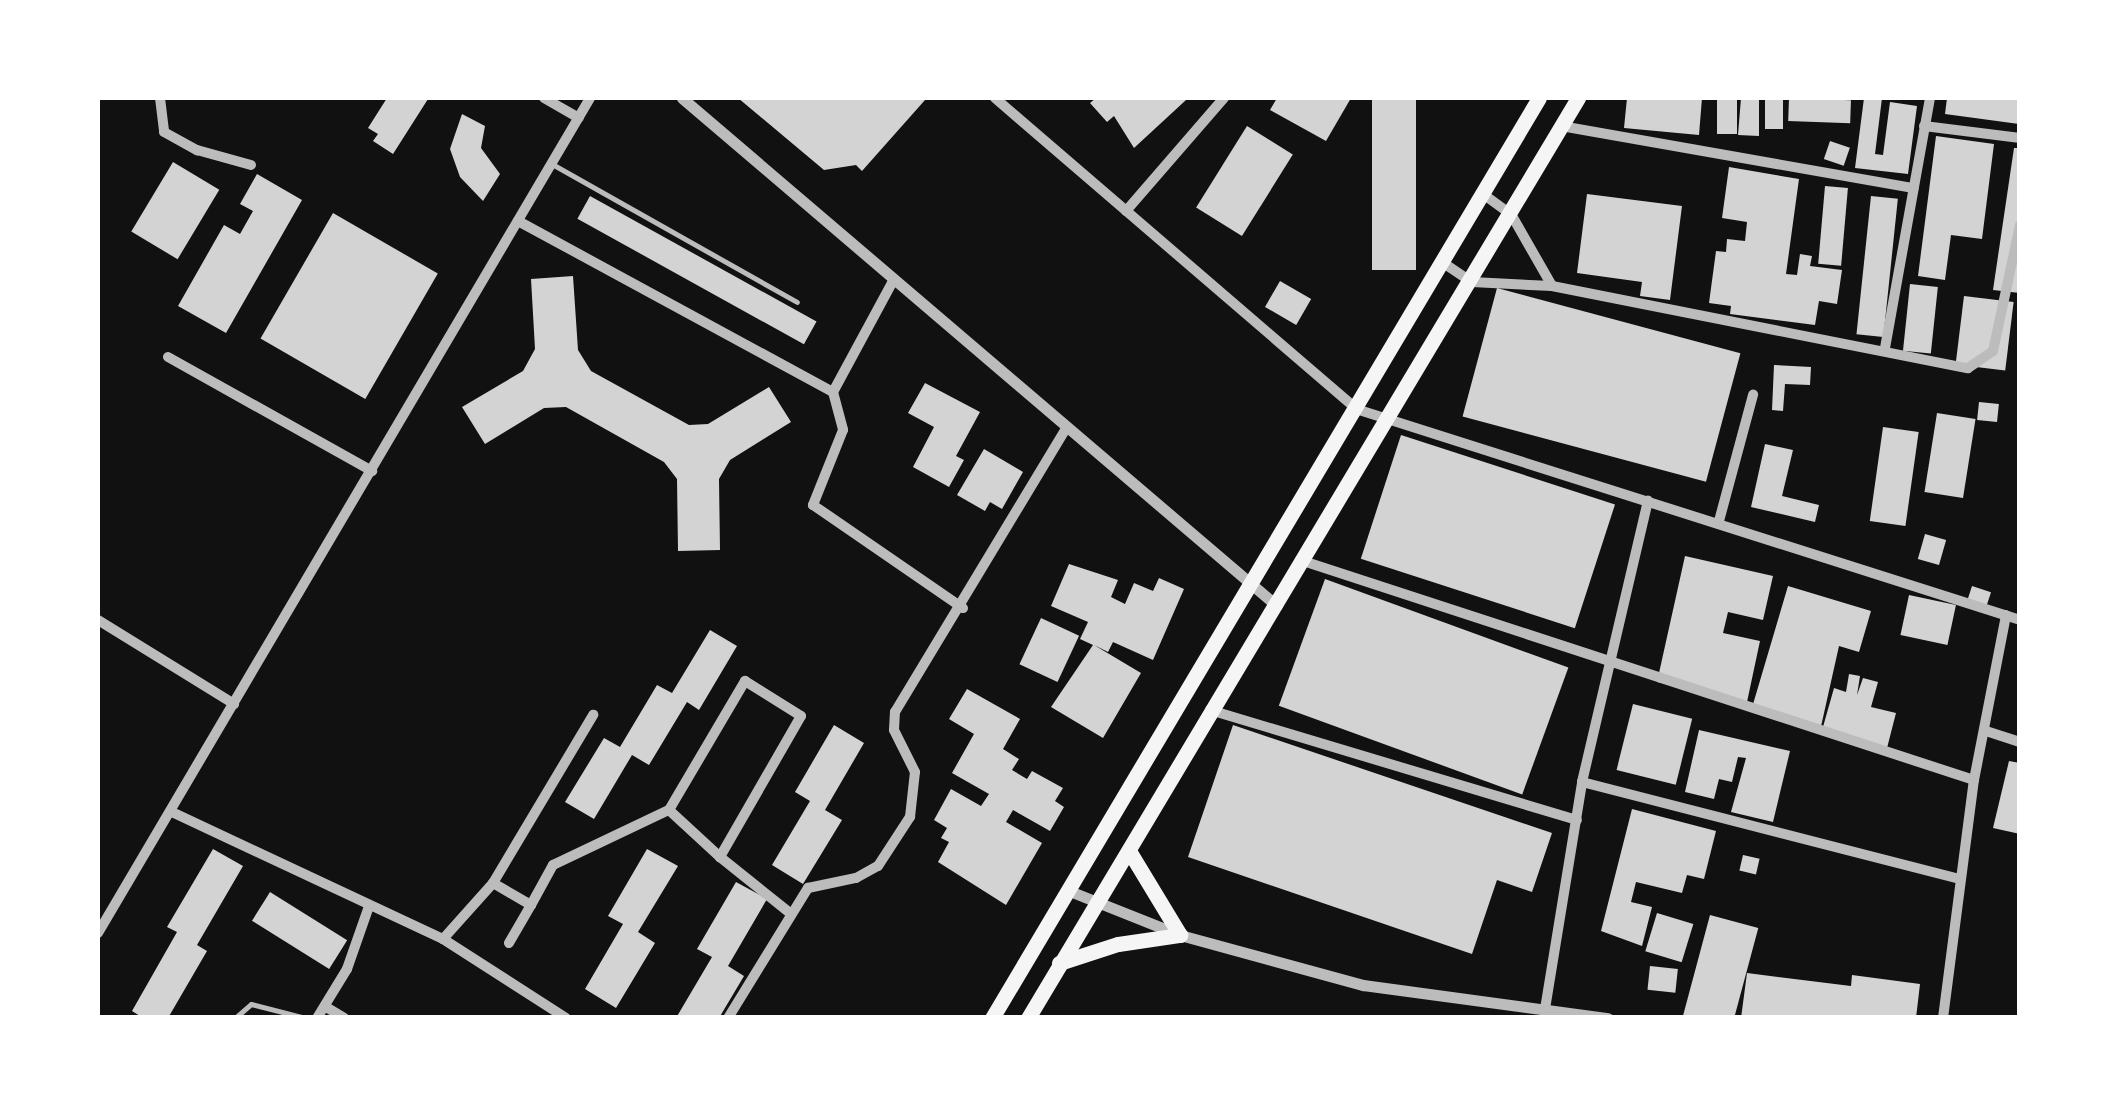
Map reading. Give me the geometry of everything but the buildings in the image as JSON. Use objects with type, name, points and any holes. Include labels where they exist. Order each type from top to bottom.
[{"type":"main road","points":[[992,1018],[1539,98]]},
{"type":"main road","points":[[1028,1018],[1059,963],[1131,854],[1209,710],[1276,606],[1298,559],[1472,282],[1578,98]]},
{"type":"main road","points":[[1059,963],[1134,940],[1180,935],[1131,854]]},
{"type":"street","points":[[160,98],[164,132],[197,150],[252,165]]},
{"type":"street","points":[[544,98],[579,118]]},
{"type":"street","points":[[98,933],[174,814],[234,704],[590,98]]},
{"type":"street","points":[[682,98],[1065,430],[1276,606]]},
{"type":"street","points":[[996,98],[1356,409],[1390,416],[2020,620]]},
{"type":"street","points":[[1126,212],[1224,98]]},
{"type":"street","points":[[1885,348],[1930,98]]},
{"type":"street","points":[[1561,126],[1914,188]]},
{"type":"street","points":[[1924,126],[2020,138]]},
{"type":"street","points":[[1482,194],[1511,214],[1552,286]]},
{"type":"street","points":[[518,220],[833,392]]},
{"type":"street","points":[[1442,262],[1472,282],[1552,286],[1885,348],[1968,368],[1987,359],[2020,225]]},
{"type":"street","points":[[894,279],[833,392],[843,430],[813,505],[963,608]]},
{"type":"street","points":[[168,357],[372,471]]},
{"type":"street","points":[[1719,521],[1753,395]]},
{"type":"street","points":[[728,1018],[808,888],[856,878],[878,866],[910,818],[915,772],[894,730],[895,712],[963,608],[1065,430]]},
{"type":"street","points":[[1545,1009],[1582,782],[1648,501]]},
{"type":"street","points":[[1298,559],[1974,780]]},
{"type":"street","points":[[1943,1018],[1974,780],[2006,615]]},
{"type":"street","points":[[98,620],[234,704]]},
{"type":"street","points":[[509,943],[553,864],[669,810],[744,681],[802,716],[720,857]]},
{"type":"street","points":[[1209,710],[1578,820]]},
{"type":"street","points":[[442,939],[492,883],[592,714]]},
{"type":"street","points":[[1986,731],[2020,742]]},
{"type":"street","points":[[1582,782],[1960,879]]},
{"type":"street","points":[[669,810],[790,913]]},
{"type":"street","points":[[174,814],[368,909],[442,939],[566,1018]]},
{"type":"street","points":[[492,883],[531,905]]},
{"type":"street","points":[[1067,890],[1180,935],[1363,984],[1608,1018]]},
{"type":"street","points":[[317,1018],[326,1007],[368,909]]},
{"type":"street","points":[[326,1007],[344,1018]]},
{"type":"lane","points":[[552,164],[797,302]]},
{"type":"lane","points":[[235,1018],[250,1004],[306,1018]]}]
